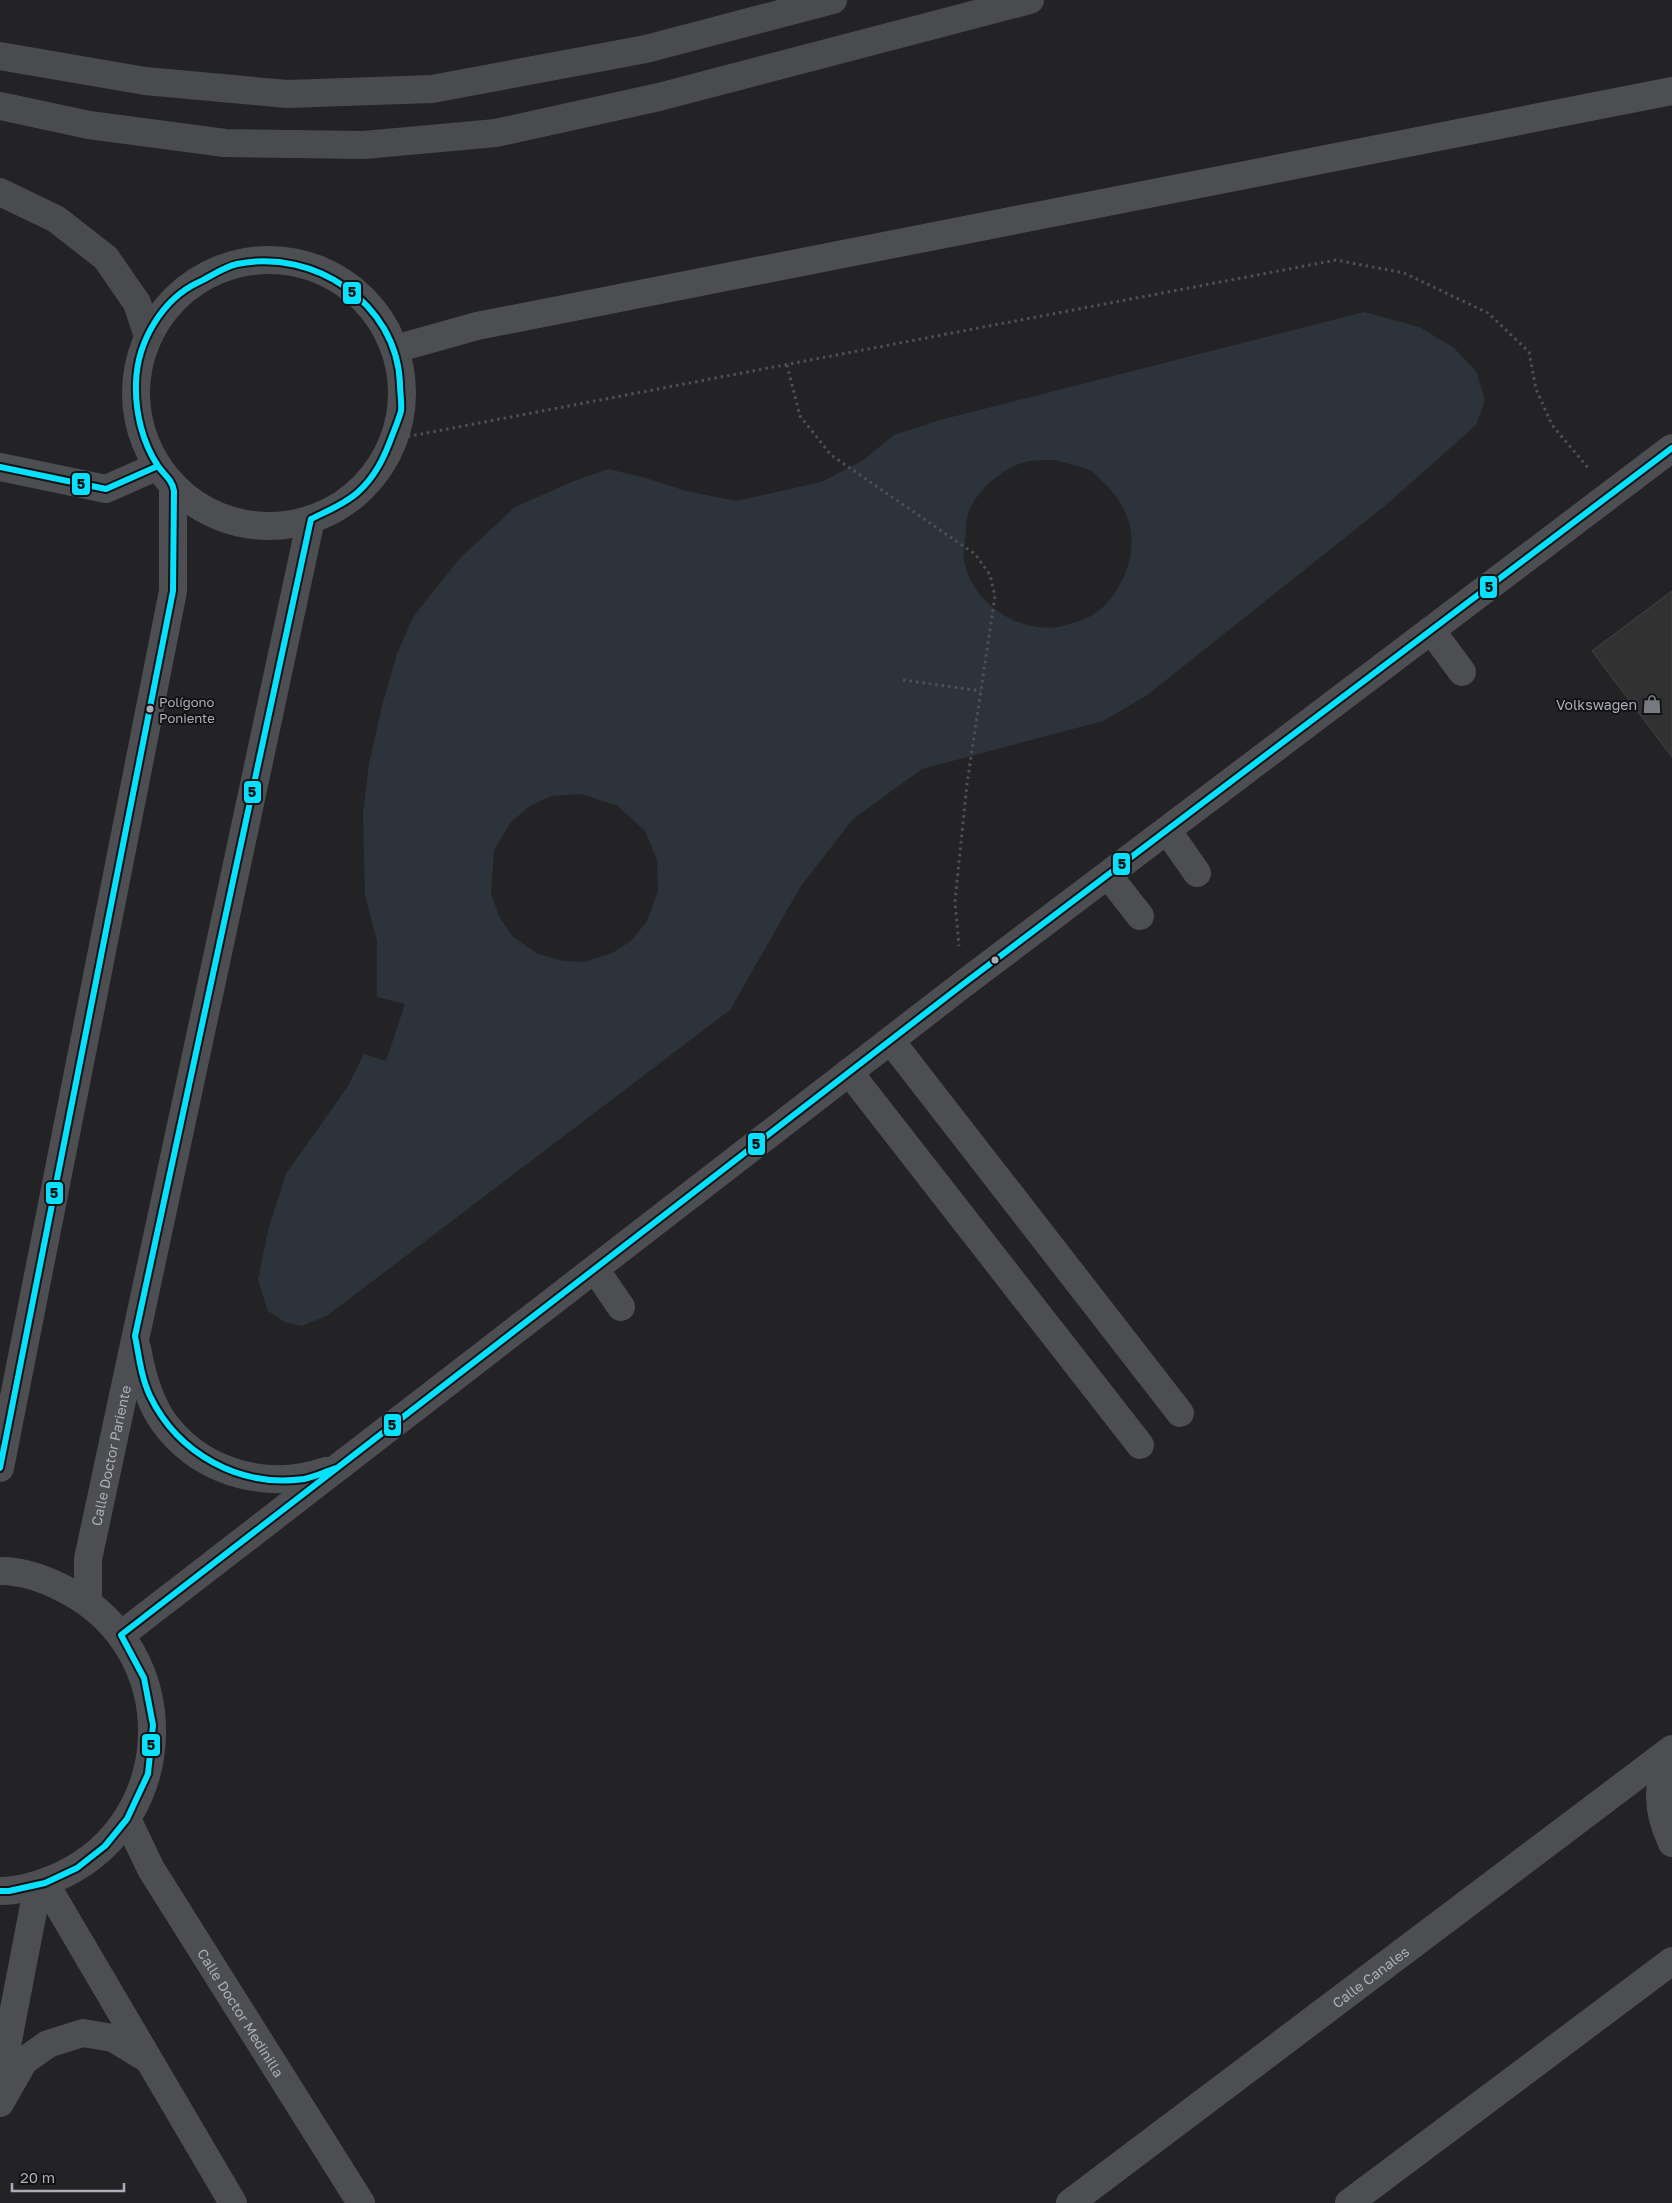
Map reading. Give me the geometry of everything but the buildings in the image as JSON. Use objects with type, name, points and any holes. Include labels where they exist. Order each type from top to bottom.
[{"type":"highway","points":[[0,56],[145,81],[287,94],[432,89],[646,49],[833,0]]},
{"type":"highway","points":[[0,106],[89,125],[225,143],[364,145],[496,132],[659,97],[1030,0]]},
{"type":"highway","points":[[0,192],[56,219],[106,258],[137,303],[148,336]]},
{"type":"street","points":[[395,349],[476,326],[1672,91]]},
{"type":"street","points":[[253,260],[298,262],[340,279],[374,309],[395,349],[402,378],[402,409],[395,439],[375,474],[347,502],[311,519],[274,526],[238,522],[203,508],[165,476],[142,436],[136,403],[137,368],[148,336],[173,299],[210,273],[253,260]]},
{"type":"street","points":[[121,1635],[962,985],[1672,448]]},
{"type":"street","points":[[0,468],[106,489],[165,476]]},
{"type":"street","points":[[0,1468],[173,591],[165,476]]},
{"type":"street","name":"Calle Doctor Pariente","points":[[88,1601],[88,1559],[311,519]]},
{"type":"street","points":[[1431,630],[1462,672]]},
{"type":"street","points":[[1167,830],[1197,873]]},
{"type":"street","points":[[1108,875],[1140,916]]},
{"type":"street","points":[[891,1040],[1180,1412]]},
{"type":"street","points":[[849,1072],[1140,1445]]},
{"type":"street","points":[[595,1269],[621,1306]]},
{"type":"street","points":[[135,1336],[141,1371],[150,1396],[168,1429],[191,1451],[215,1466],[245,1476],[274,1480],[305,1478],[337,1468]]},
{"type":"street","points":[[0,1571],[9,1571],[50,1581],[88,1601],[121,1635],[144,1678],[153,1726],[148,1774],[127,1819],[105,1846],[77,1868],[42,1884],[0,1891]]},
{"type":"street","points":[[1672,1750],[1664,1767],[1659,1788],[1663,1825],[1672,1843]]},
{"type":"street","name":"Calle Canales","points":[[1070,2203],[1672,1750]]},
{"type":"street","name":"Calle Doctor Medinilla","points":[[127,1819],[151,1869],[361,2203]]},
{"type":"street","points":[[42,1884],[150,2061],[233,2203]]},
{"type":"street","points":[[0,2082],[42,1884]]},
{"type":"street","points":[[1349,2203],[1672,1961]]},
{"type":"street","points":[[0,2103],[24,2061],[48,2044],[83,2033],[113,2038],[150,2061]]},
{"type":"path","points":[[395,439],[1336,260],[1404,273],[1488,313],[1529,352],[1536,389],[1552,425],[1610,494]]},
{"type":"path","points":[[787,365],[800,416],[831,455],[975,554],[990,575],[995,596],[967,784],[956,901],[962,985]]},
{"type":"path","points":[[903,680],[981,690]]},
{"type":"shaded area","points":[[0,0],[1672,0],[1672,2203],[0,2203]]},
{"type":"shaded area","points":[[1364,312],[1419,327],[1453,347],[1476,371],[1485,400],[1476,425],[1386,505],[1146,696],[1103,721],[922,769],[853,819],[801,886],[730,1010],[328,1315],[302,1326],[285,1322],[268,1311],[258,1280],[268,1230],[286,1174],[348,1086],[364,1054],[386,1061],[405,1004],[377,997],[377,941],[365,895],[363,814],[369,764],[382,706],[397,654],[413,617],[460,558],[515,507],[574,481],[608,469],[646,478],[686,491],[736,501],[821,482],[862,461],[894,435],[940,420]],"holes":[[[1036,460],[1055,460],[1091,471],[1105,484],[1117,497],[1125,512],[1132,542],[1126,573],[1108,602],[1099,611],[1083,619],[1050,628],[1017,622],[1002,614],[988,603],[968,575],[964,552],[967,518],[981,491],[998,476],[1016,465]],[[581,794],[618,806],[645,831],[657,860],[658,891],[647,921],[631,941],[612,953],[584,962],[563,961],[538,954],[512,936],[499,916],[491,893],[494,850],[511,822],[531,805],[552,796]]]},
{"type":"transit line","name":"5","points":[[0,1468],[173,591],[174,491],[170,480],[152,457],[144,437],[138,415],[136,394],[137,368],[141,352],[154,324],[174,299],[186,290],[227,267],[266,261],[295,265],[322,274],[346,288],[367,306],[384,329],[395,355],[400,384],[401,411],[386,452],[369,480],[357,493],[346,501],[311,519],[135,1336],[142,1374],[150,1396],[162,1417],[177,1435],[194,1450],[214,1463],[235,1472],[257,1478],[280,1480],[304,1479],[337,1468]]},
{"type":"transit line","name":"5","points":[[0,1891],[9,1891],[45,1883],[77,1868],[105,1846],[127,1819],[148,1774],[153,1725],[144,1678],[121,1635],[962,985],[1672,448]]},
{"type":"transit line","name":"5","points":[[0,467],[106,489],[158,466]]},
{"type":"place","name":"Volkswagen","points":[[1652,704]]},
{"type":"place","name":"Polígono Poniente","points":[[150,709]]}]
